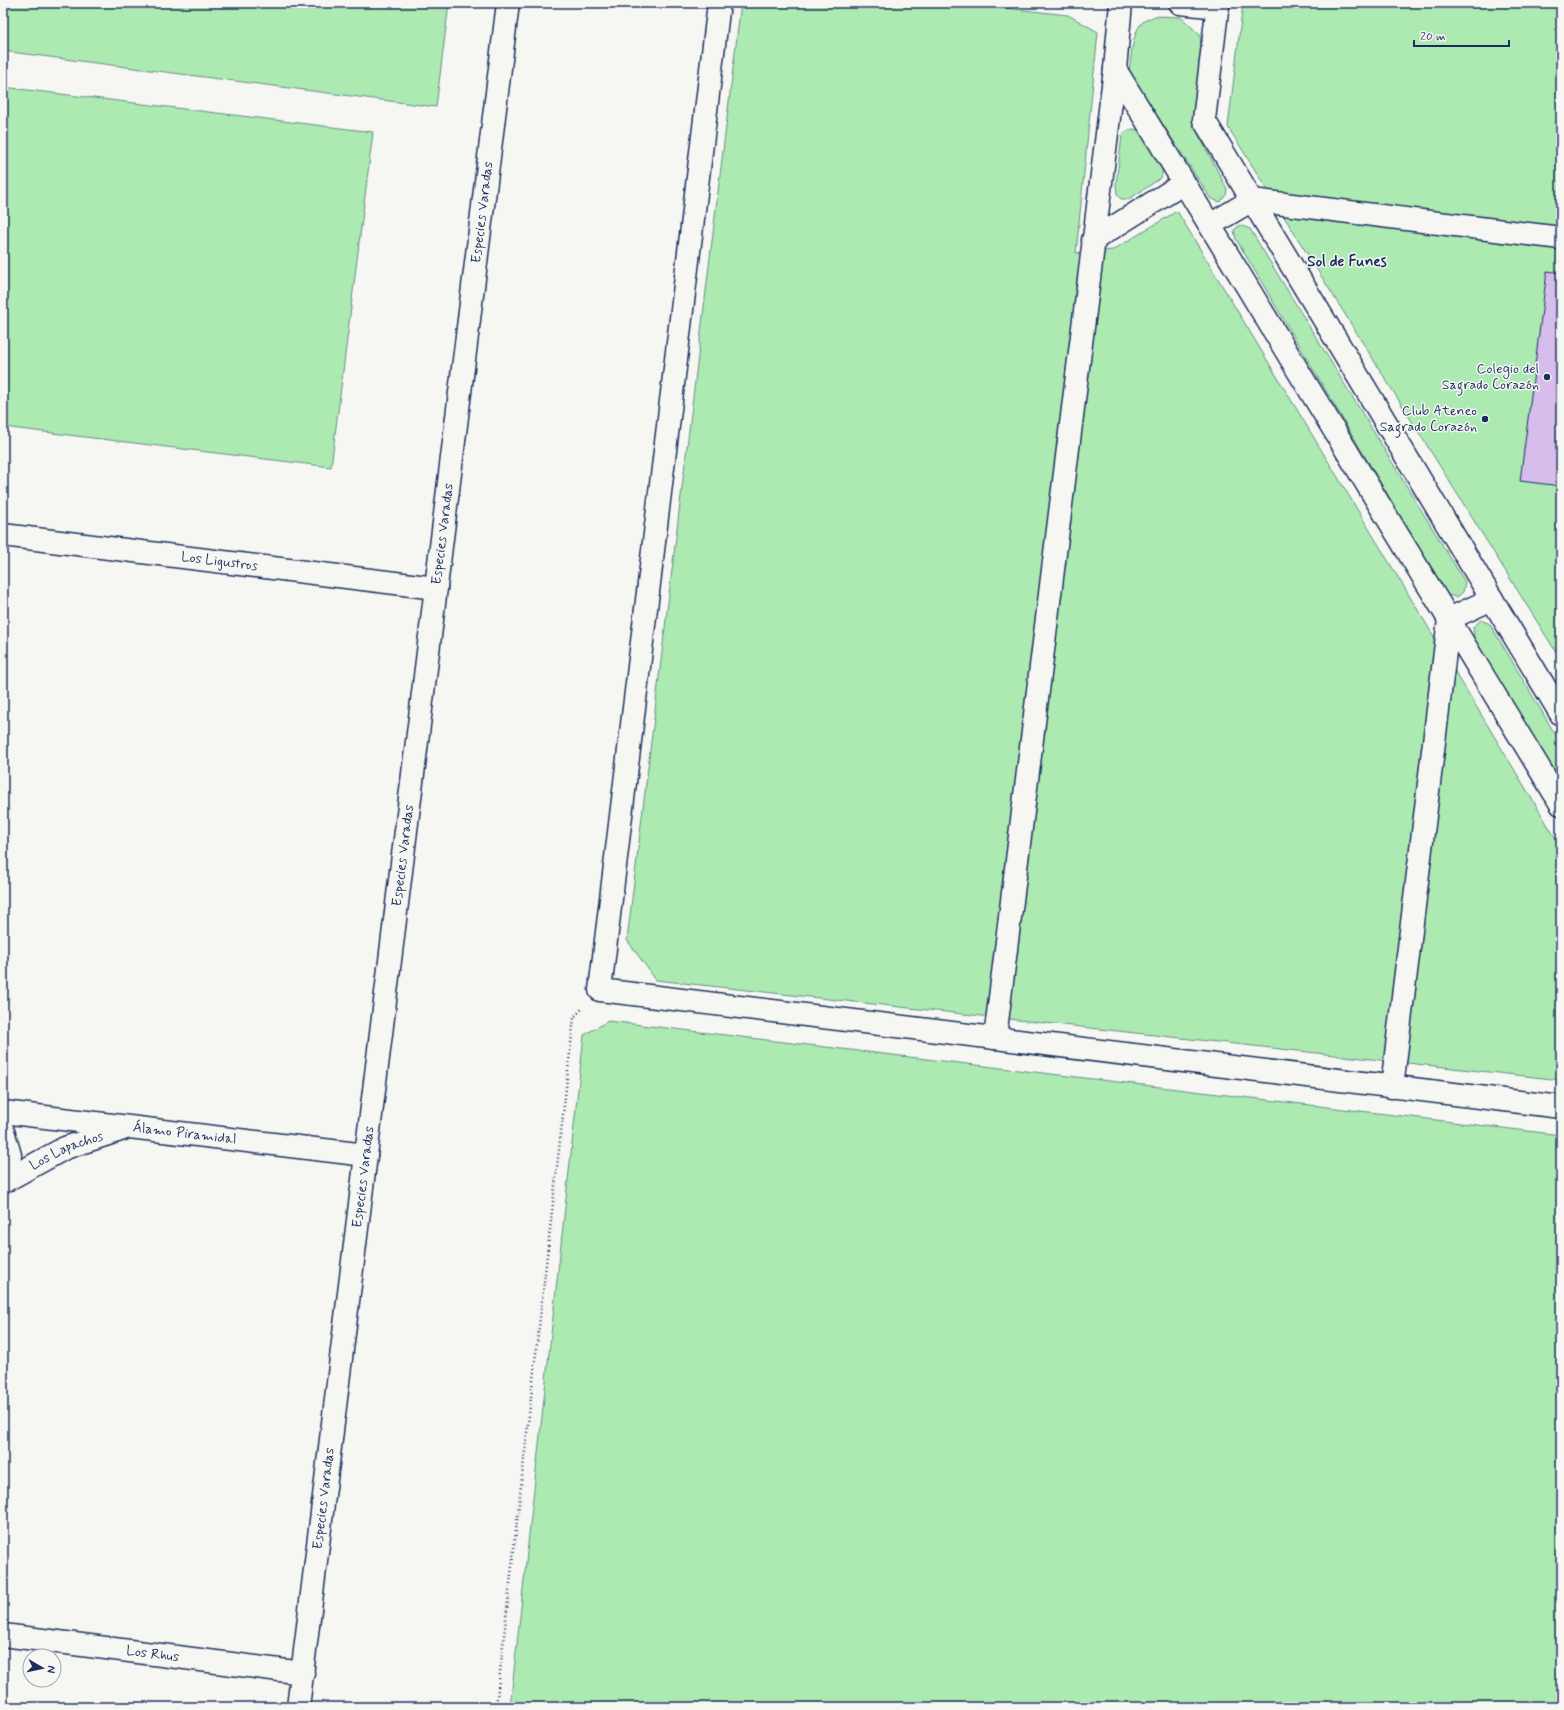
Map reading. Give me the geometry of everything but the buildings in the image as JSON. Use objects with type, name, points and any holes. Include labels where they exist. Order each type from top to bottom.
[{"type":"street","name":"Especies Varadas","points":[[298,1707],[508,3]]},
{"type":"street","points":[[719,3],[600,990],[1561,1108]]},
{"type":"street","points":[[995,1038],[1115,70],[1121,3]]},
{"type":"street","points":[[1180,3],[1218,5],[1204,120],[1561,714]]},
{"type":"street","points":[[1115,70],[1561,804]]},
{"type":"street","points":[[1094,240],[1184,183]]},
{"type":"street","points":[[1210,225],[1252,200],[1561,238]]},
{"type":"street","name":"Los Ligustros","points":[[3,535],[436,588]]},
{"type":"street","points":[[1449,619],[1492,599]]},
{"type":"street","points":[[1392,1087],[1449,619]]},
{"type":"street","name":"Álamo Piramidal","points":[[3,1112],[366,1156]]},
{"type":"street","name":"Los Lapachos","points":[[5,1180],[65,1148],[128,1127]]},
{"type":"street","name":"Los Lapachos","points":[[3,1130],[10,1155],[5,1180]]},
{"type":"street","name":"Los Rhus","points":[[3,1635],[302,1673]]},
{"type":"path","points":[[496,1707],[574,1017],[600,990]]},
{"type":"green space","points":[[3,3],[449,3],[436,107],[3,51]]},
{"type":"green space","points":[[741,3],[960,3],[1068,15],[1098,32],[1076,253],[1113,250],[1177,211],[1561,847],[1561,1080],[656,980],[627,940]]},
{"type":"green space","name":"Club Ateneo Sagrado Corazón","points":[[1243,3],[1561,3],[1561,660],[1228,127]]},
{"type":"green space","points":[[1155,16],[1181,17],[1200,35],[1201,46],[1193,124],[1227,189],[1226,195],[1220,202],[1211,199],[1129,72],[1133,45],[1137,31],[1144,21]]},
{"type":"green space","points":[[3,87],[373,132],[331,467],[3,427]]},
{"type":"green space","points":[[1133,129],[1143,131],[1160,161],[1162,173],[1161,178],[1129,199],[1121,199],[1117,194],[1116,185],[1122,136],[1125,132]]},
{"type":"green space","points":[[1240,225],[1250,229],[1465,582],[1463,592],[1457,597],[1447,595],[1236,239],[1234,230]]},
{"type":"green space","points":[[1481,620],[1490,624],[1561,744],[1561,788],[1474,638],[1473,627]]},
{"type":"green space","points":[[608,1021],[1561,1135],[1561,1707],[510,1707],[584,1035]]},
{"type":"place","name":"Colegio del Sagrado Corazón","points":[[1547,377]]},
{"type":"place","name":"Club Ateneo Sagrado Corazón","points":[[1485,419]]},
{"type":"district","name":"Sol de Funes","points":[[1347,262]]}]
